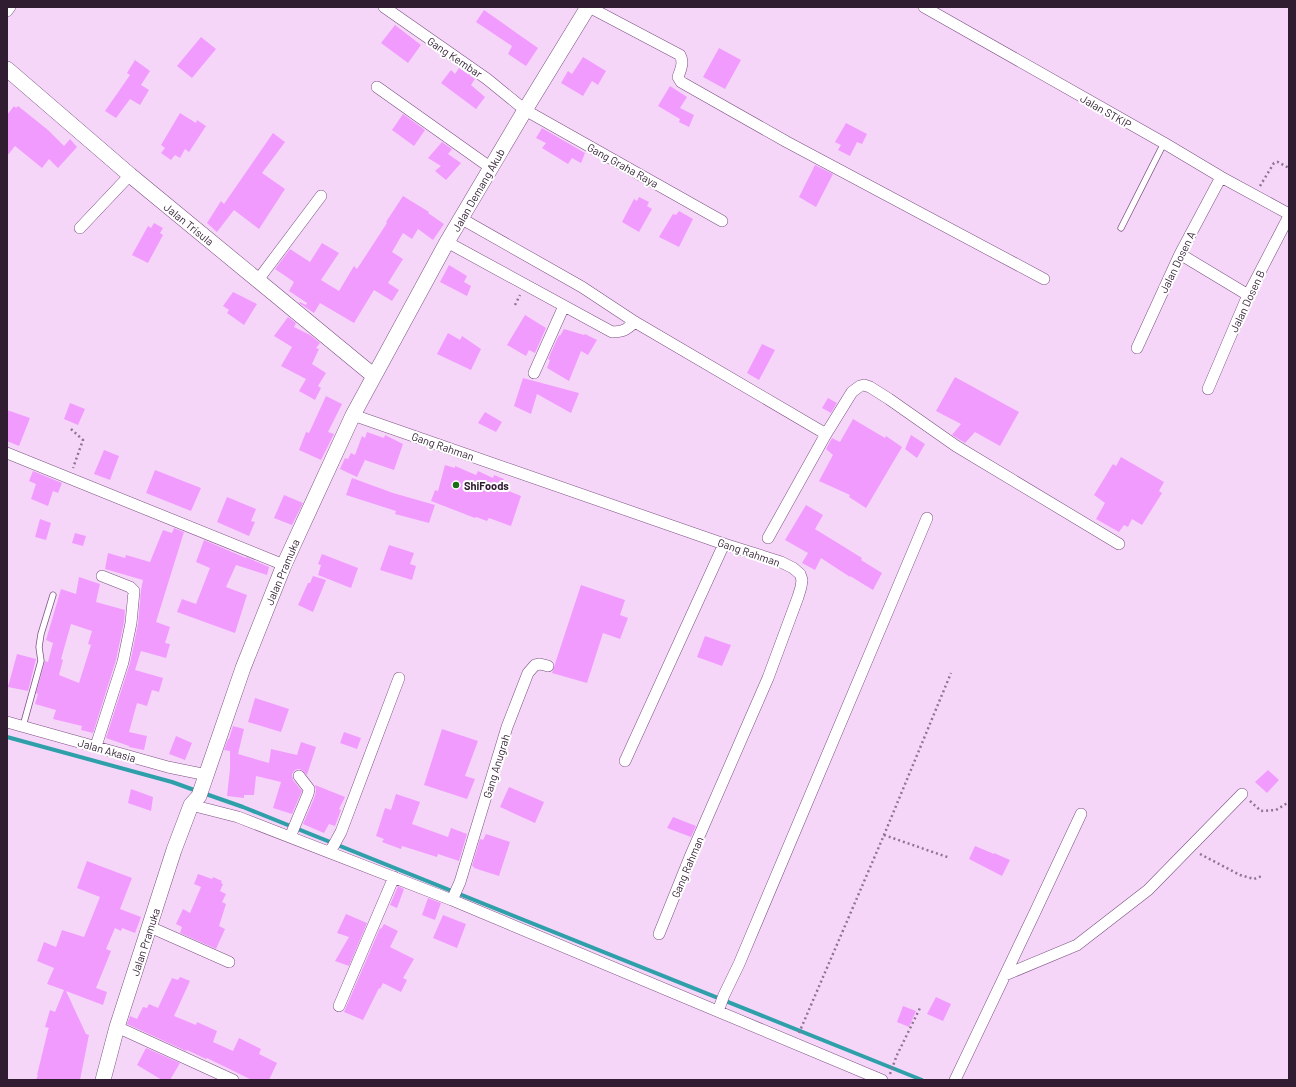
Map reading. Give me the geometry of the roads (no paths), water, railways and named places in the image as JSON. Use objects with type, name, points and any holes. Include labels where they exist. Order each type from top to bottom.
[{"type":"street","points":[[7,10],[10,7]]},
{"type":"street","name":"Gang Kembar","points":[[384,7],[487,79],[525,110]]},
{"type":"street","points":[[588,7],[680,55],[682,61],[678,77],[681,82],[787,142],[1044,279]]},
{"type":"street","name":"Jalan Demang Akub","points":[[374,376],[447,242],[588,7]]},
{"type":"street","name":"Jalan STKIP","points":[[924,7],[1289,215]]},
{"type":"street","name":"Jalan Trisula","points":[[7,69],[130,175],[374,376]]},
{"type":"street","points":[[377,87],[491,168]]},
{"type":"street","name":"Gang Graha Raya","points":[[525,110],[722,220]]},
{"type":"street","points":[[80,228],[130,175]]},
{"type":"street","name":"Jalan Dosen A","points":[[1137,348],[1180,254],[1221,177]]},
{"type":"street","points":[[258,280],[322,196]]},
{"type":"street","name":"Jalan Dosen B","points":[[1208,389],[1248,295],[1289,215]]},
{"type":"street","points":[[462,219],[582,287],[635,322],[826,434]]},
{"type":"street","points":[[447,242],[612,332],[626,330],[635,322]]},
{"type":"street","points":[[1180,254],[1248,295]]},
{"type":"street","points":[[534,373],[564,306]]},
{"type":"street","name":"Jalan Pramuka","points":[[103,1080],[117,1027],[174,850],[206,778],[243,668],[284,565],[352,415],[374,376]]},
{"type":"street","points":[[768,538],[826,434],[852,392],[864,385],[890,399],[956,446],[1119,544]]},
{"type":"street","name":"Gang Rahman","points":[[352,415],[724,544],[781,562],[793,568],[800,574],[802,580],[798,597],[768,678],[690,857],[659,934]]},
{"type":"street","points":[[7,453],[284,565]]},
{"type":"street","points":[[718,1011],[724,995],[740,964],[927,518]]},
{"type":"street","points":[[625,761],[724,544]]},
{"type":"street","points":[[96,746],[123,662],[131,623],[134,591],[102,576]]},
{"type":"street","name":"Gang Anugrah","points":[[453,898],[460,882],[508,727],[528,673],[535,665],[540,664],[548,666]]},
{"type":"street","points":[[332,848],[341,832],[399,678]]},
{"type":"street","name":"Jalan Akasia","points":[[7,722],[206,778]]},
{"type":"street","points":[[291,834],[309,789],[299,776]]},
{"type":"street","points":[[1005,976],[1077,945],[1148,890],[1242,794]]},
{"type":"street","points":[[195,801],[332,848],[394,877],[453,898],[718,1011],[886,1077]]},
{"type":"street","points":[[954,1080],[1005,976],[1081,814]]},
{"type":"street","points":[[339,1006],[394,877]]},
{"type":"street","points":[[150,927],[229,962]]},
{"type":"street","points":[[117,1027],[233,1080]]},
{"type":"lane","points":[[1121,228],[1164,143]]},
{"type":"lane","points":[[24,726],[41,661],[39,648],[40,641],[52,595]]},
{"type":"waterway","points":[[7,737],[172,782],[197,791]]},
{"type":"waterway","points":[[203,793],[243,807],[922,1080]]},
{"type":"place","name":"ShiFoods","points":[[456,485]]}]
